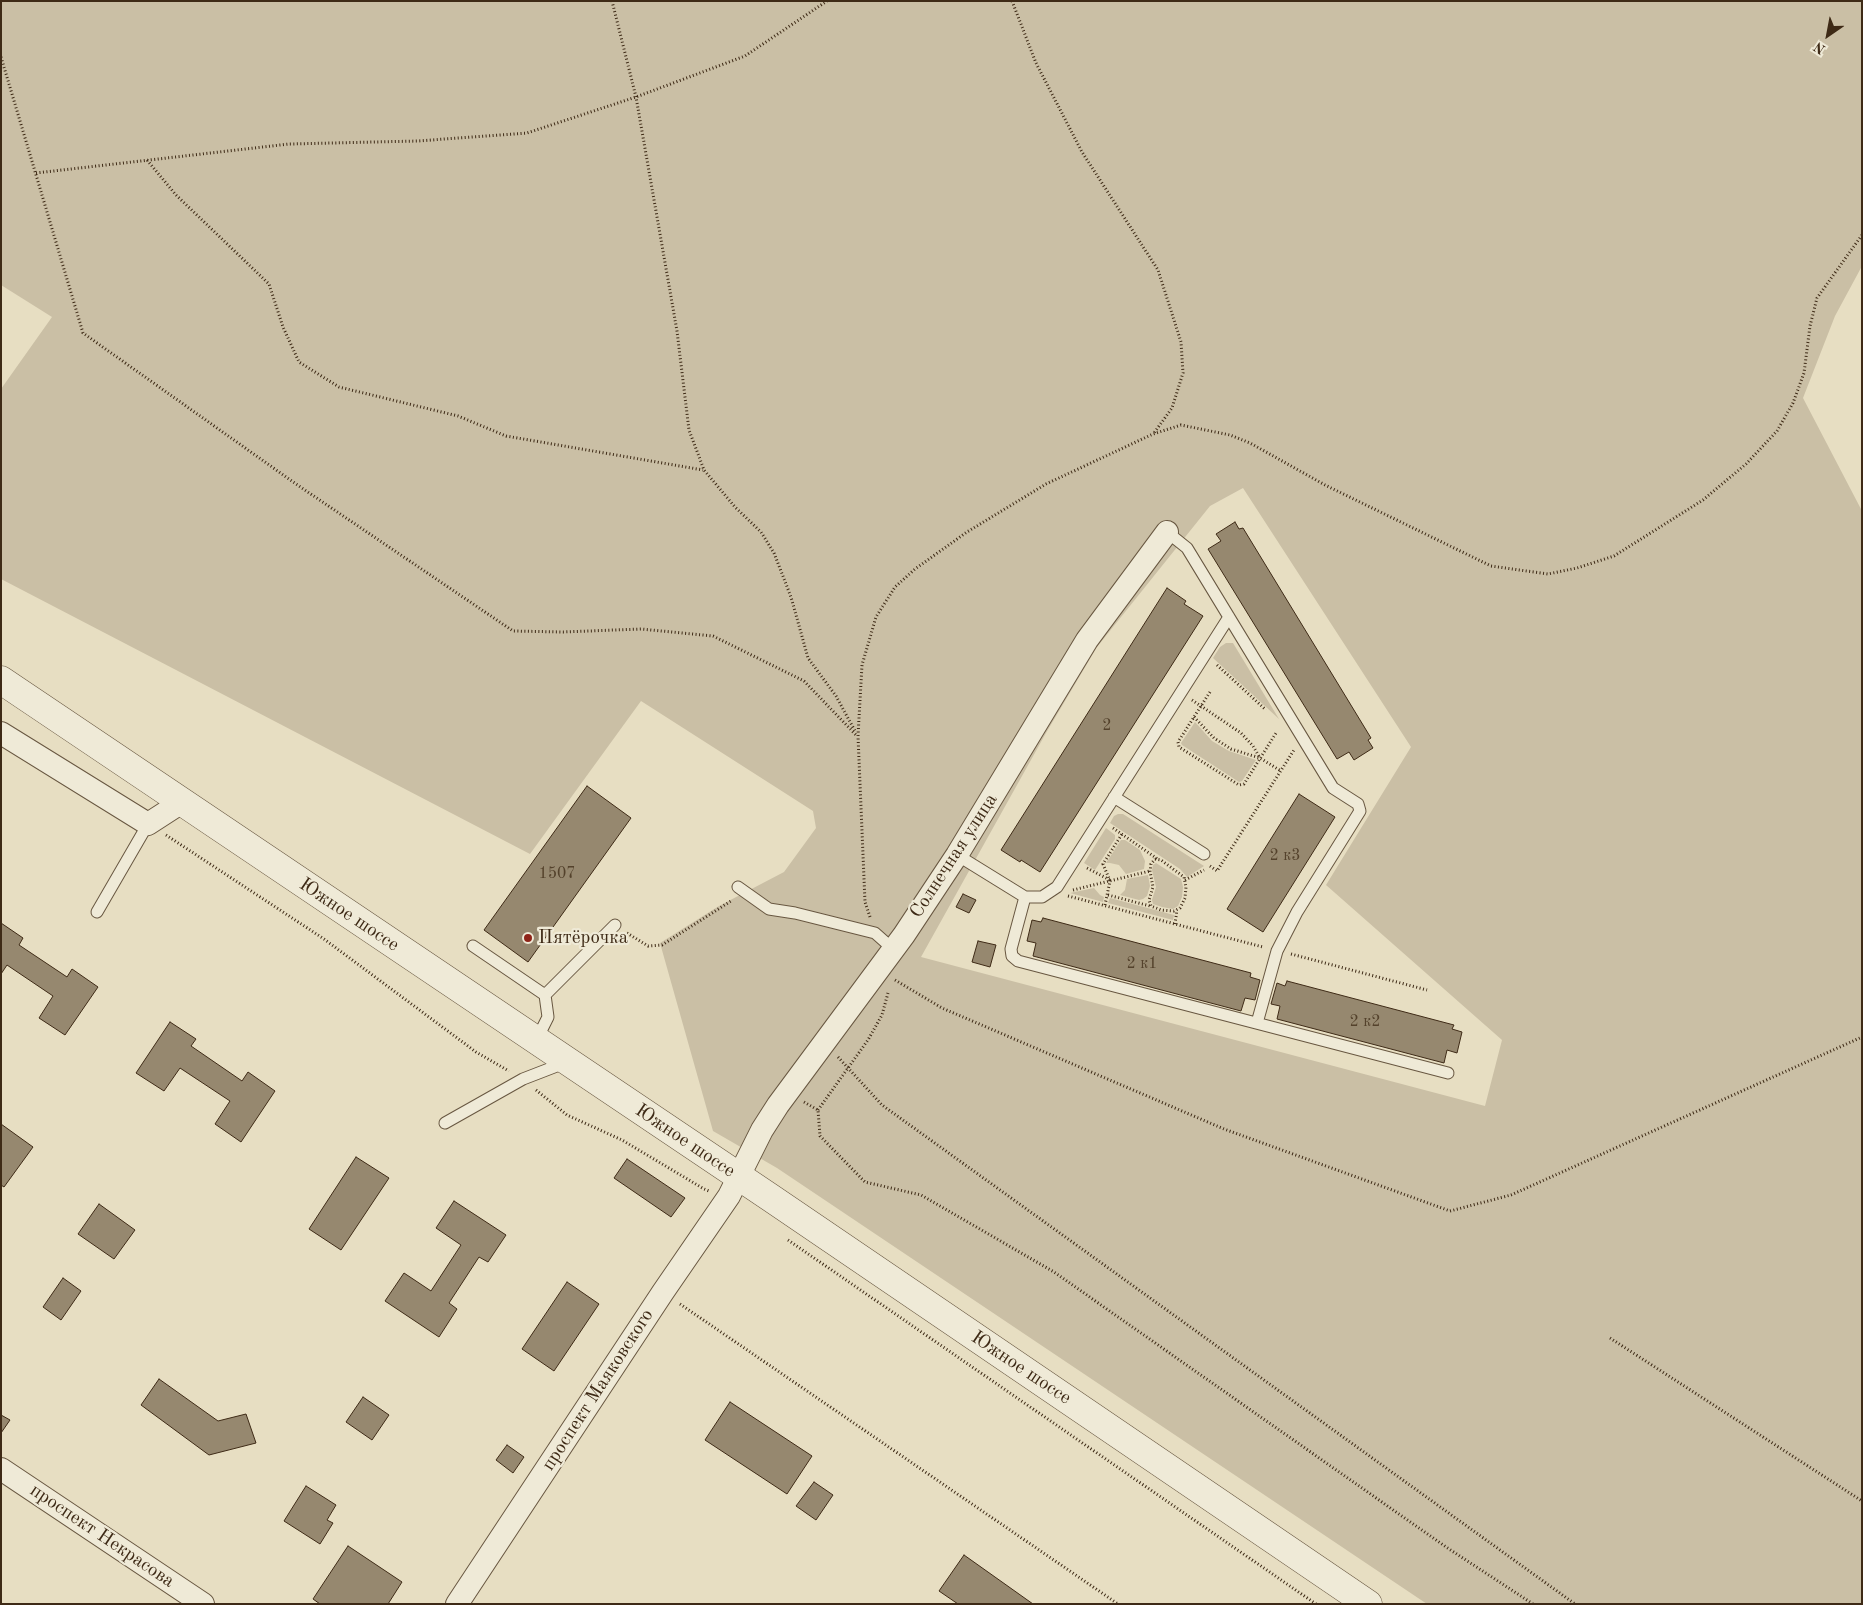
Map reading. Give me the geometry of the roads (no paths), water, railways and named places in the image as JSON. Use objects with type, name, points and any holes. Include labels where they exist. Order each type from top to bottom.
[{"type":"street","name":"Солнечная улица","points":[[734,1186],[762,1130],[787,1092],[894,948],[957,855],[1087,640],[1167,532]]},
{"type":"street","name":"Южное шоссе","points":[[1,680],[568,1062],[734,1186],[1368,1604]]},
{"type":"street","points":[[1,733],[148,824],[182,802]]},
{"type":"street","name":"проспект Маяковского","points":[[457,1604],[734,1186]]},
{"type":"street","name":"проспект Некрасова","points":[[1,1469],[203,1604]]},
{"type":"lane","points":[[1167,532],[1187,548],[1333,788],[1358,804],[1360,811],[1297,912],[1277,951],[1257,1023]]},
{"type":"lane","points":[[957,855],[1025,897],[1042,897],[1055,892],[1229,617]]},
{"type":"lane","points":[[1114,797],[1204,854]]},
{"type":"lane","points":[[98,912],[148,824]]},
{"type":"lane","points":[[738,887],[769,909],[795,913],[875,933],[894,948]]},
{"type":"lane","points":[[1025,897],[1012,949],[1012,956],[1018,961],[1448,1073]]},
{"type":"lane","points":[[545,995],[615,925]]},
{"type":"lane","points":[[473,946],[545,995],[548,1017],[536,1041]]},
{"type":"lane","points":[[445,1123],[523,1079],[568,1062]]},
{"type":"place","name":"Пятёрочка","points":[[528,938]]}]
